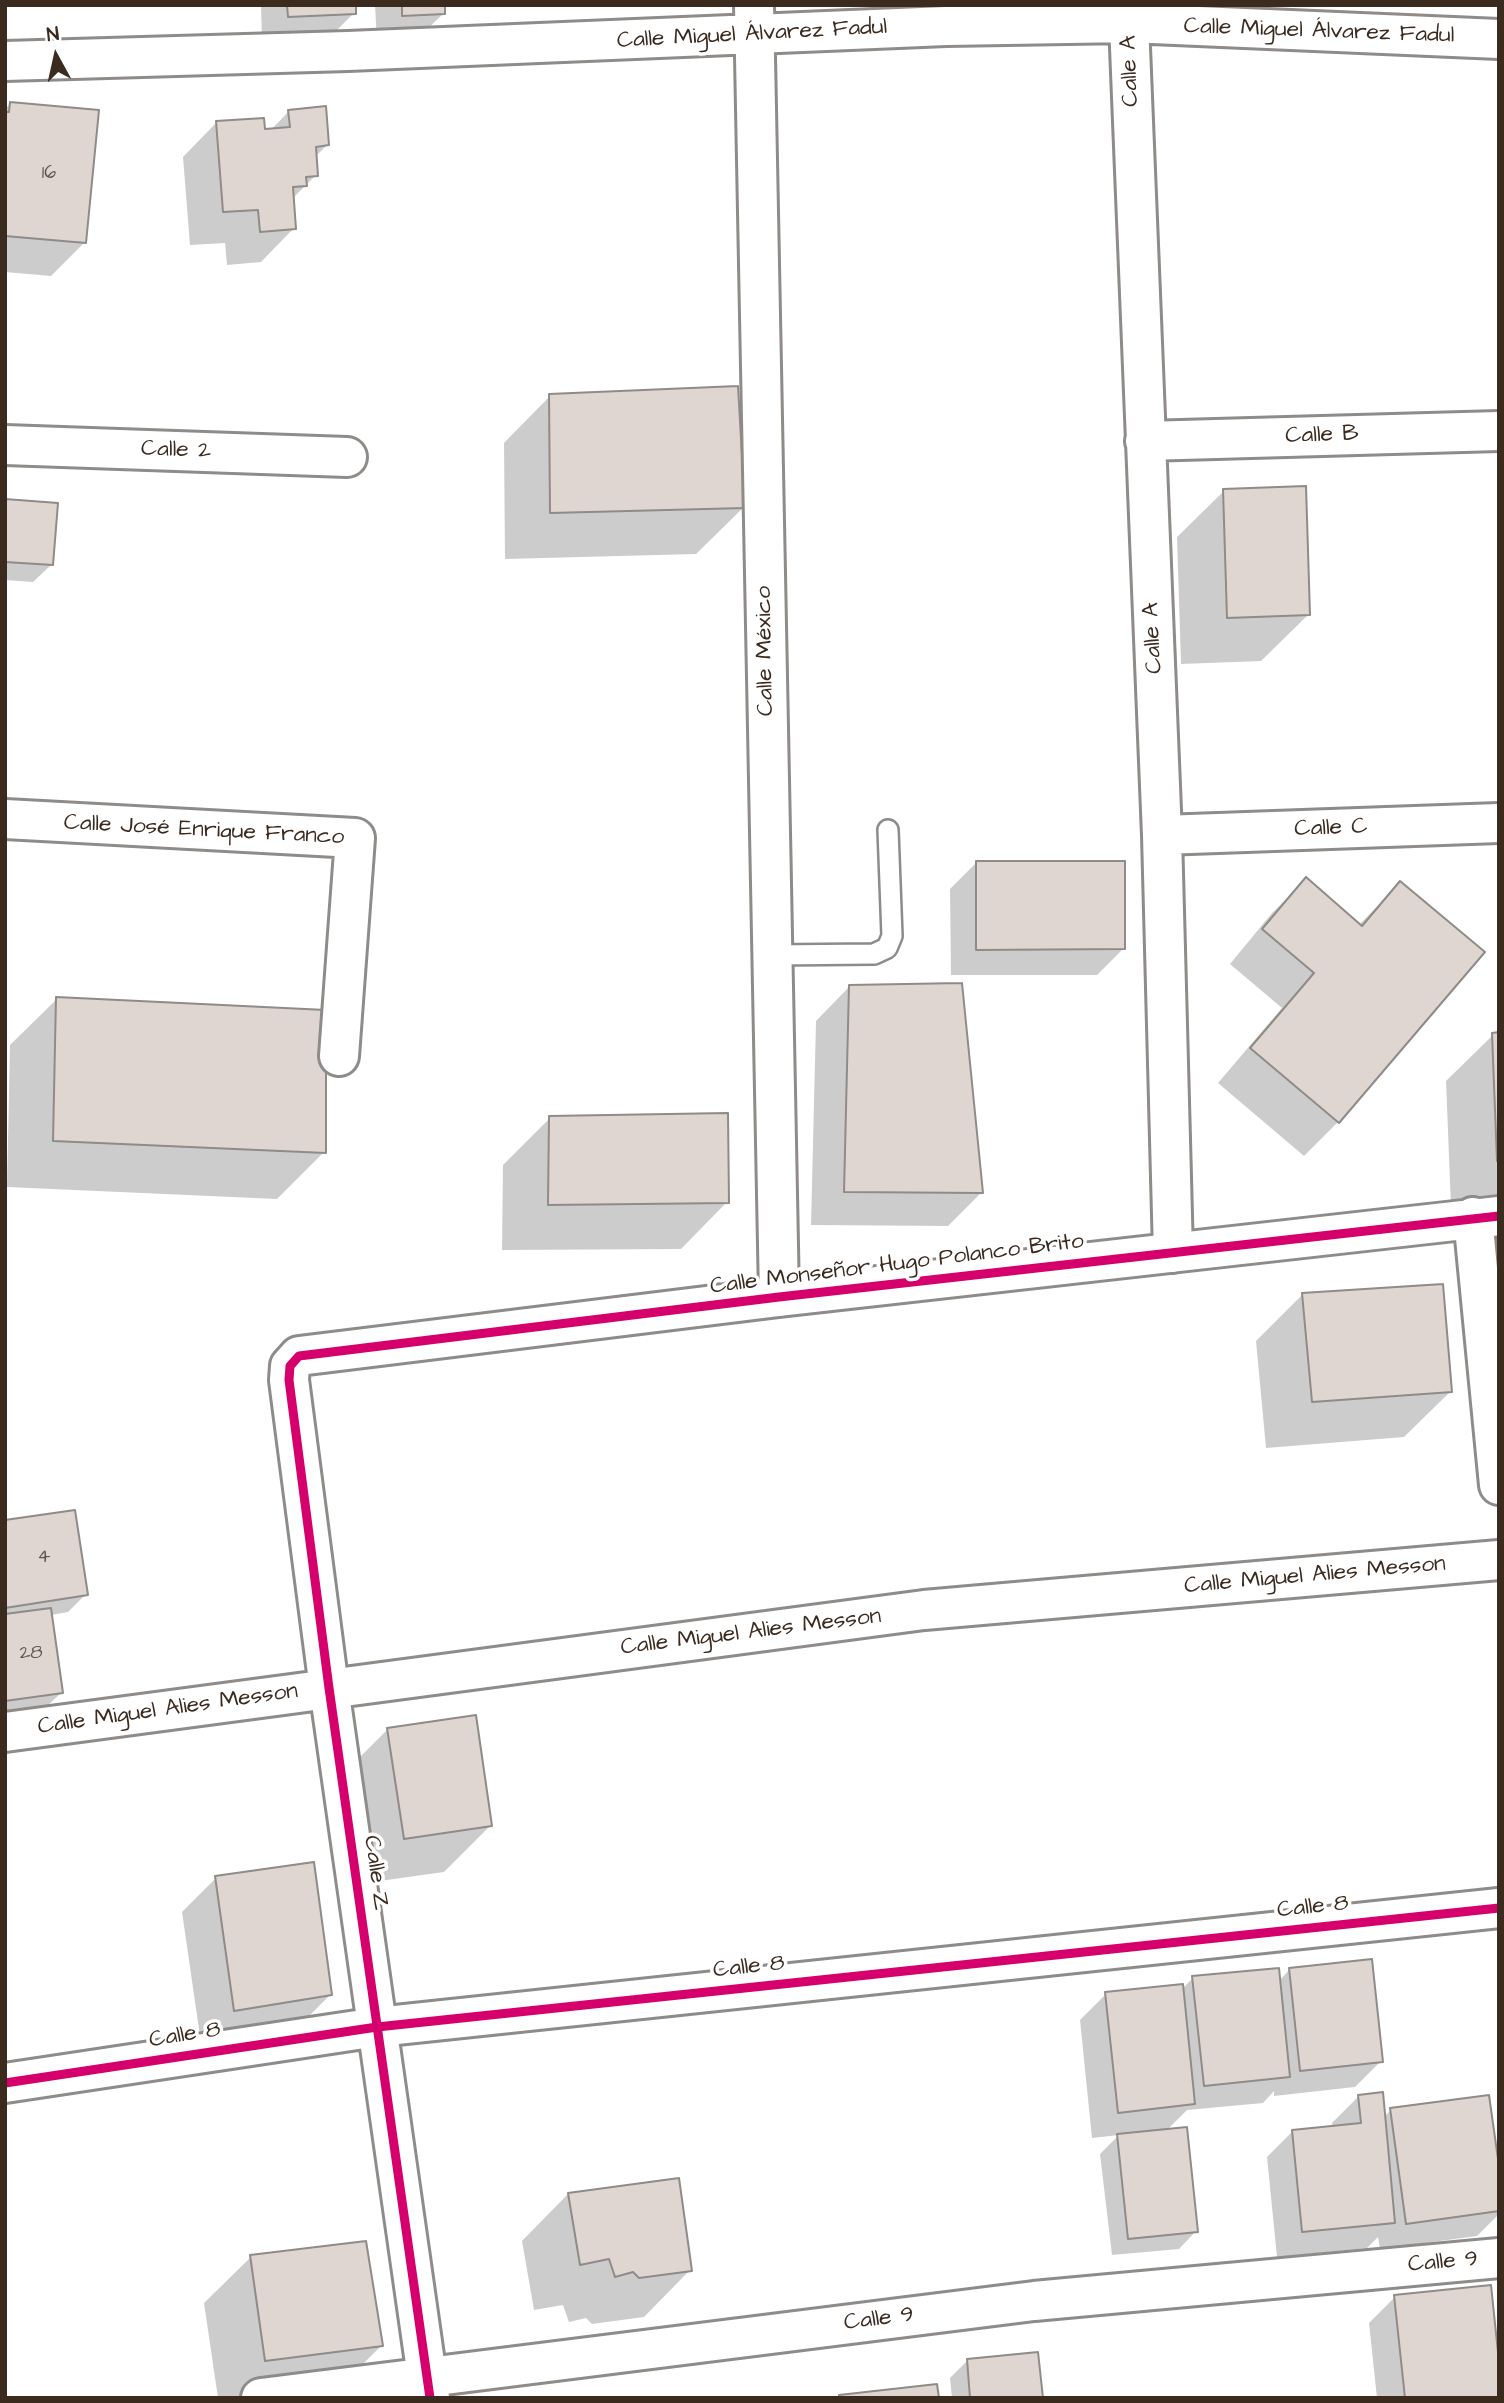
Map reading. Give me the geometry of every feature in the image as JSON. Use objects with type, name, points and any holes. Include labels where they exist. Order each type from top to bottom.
[{"type":"street","name":"Calle Miguel Álvarez Fadul","points":[[5,61],[348,51],[754,20],[946,26],[1129,14],[1499,39]]},
{"type":"street","name":"Calle A","points":[[1129,14],[1162,835],[1172,1253]]},
{"type":"street","name":"Calle México","points":[[754,20],[779,1297]]},
{"type":"street","name":"Calle B","points":[[1145,441],[1499,431]]},
{"type":"street","name":"Calle 2","points":[[5,445],[347,457]]},
{"type":"street","name":"Calle José Enrique Franco","points":[[5,819],[355,838],[339,1056]]},
{"type":"street","name":"Calle C","points":[[1162,835],[1499,824]]},
{"type":"street","name":"Calle Monseñor Hugo Polanco Brito","points":[[299,1356],[779,1297],[1486,1216]]},
{"type":"street","points":[[1486,1216],[1499,1485]]},
{"type":"street","name":"Calle Z","points":[[299,1356],[290,1366],[289,1380],[329,1688],[428,2387]]},
{"type":"street","name":"Calle Miguel Alies Messon","points":[[5,1732],[923,1610],[1499,1560]]},
{"type":"street","name":"Calle 8","points":[[5,2083],[377,2027],[1499,1908]]},
{"type":"street","name":"Calle 9","points":[[261,2398],[428,2387],[1034,2301],[1499,2258]]},
{"type":"lane","points":[[772,955],[874,954],[887,948],[892,936],[888,830]]},
{"type":"building","points":[[287,5],[356,5],[356,14],[288,17]]},
{"type":"building","points":[[402,5],[445,5],[445,14],[402,16]]},
{"type":"building","points":[[10,102],[99,110],[86,243],[5,236],[5,112],[9,112]]},
{"type":"building","points":[[326,106],[329,145],[316,147],[318,176],[306,177],[307,186],[293,187],[296,229],[260,232],[258,210],[223,212],[216,121],[264,118],[265,129],[290,127],[288,110]]},
{"type":"building","points":[[738,386],[745,508],[550,513],[549,394]]},
{"type":"building","points":[[1306,486],[1310,615],[1227,618],[1223,489]]},
{"type":"building","points":[[5,499],[58,503],[53,565],[5,562]]},
{"type":"building","points":[[976,861],[1125,861],[1125,949],[976,950]]},
{"type":"building","points":[[1306,877],[1362,926],[1400,881],[1485,952],[1339,1123],[1250,1048],[1314,973],[1262,929]]},
{"type":"building","points":[[962,983],[983,1193],[844,1192],[849,985]]},
{"type":"building","points":[[56,997],[326,1010],[326,1153],[53,1141]]},
{"type":"building","points":[[1499,1032],[1499,1161],[1497,1161],[1492,1033]]},
{"type":"building","points":[[728,1113],[729,1203],[548,1205],[549,1116]]},
{"type":"building","points":[[1443,1284],[1452,1392],[1312,1402],[1302,1293]]},
{"type":"building","points":[[75,1510],[88,1595],[5,1608],[5,1520]]},
{"type":"building","points":[[51,1608],[63,1693],[5,1701],[5,1614]]},
{"type":"building","points":[[476,1715],[492,1826],[404,1839],[387,1728]]},
{"type":"building","points":[[314,1862],[332,1995],[234,2011],[215,1876]]},
{"type":"building","points":[[1372,1959],[1383,2062],[1300,2071],[1289,1968]]},
{"type":"building","points":[[1279,1968],[1290,2077],[1204,2086],[1192,1976]]},
{"type":"building","points":[[1183,1984],[1195,2104],[1118,2113],[1105,1992]]},
{"type":"building","points":[[1383,2092],[1395,2223],[1302,2232],[1292,2130],[1361,2123],[1358,2095]]},
{"type":"building","points":[[1489,2095],[1499,2166],[1499,2211],[1406,2224],[1390,2108]]},
{"type":"building","points":[[1187,2127],[1198,2232],[1128,2239],[1117,2134]]},
{"type":"building","points":[[679,2178],[692,2271],[639,2278],[633,2272],[615,2277],[609,2259],[580,2265],[568,2193]]},
{"type":"building","points":[[366,2241],[383,2346],[265,2361],[250,2255]]},
{"type":"building","points":[[1491,2285],[1499,2362],[1499,2398],[1405,2398],[1394,2295]]},
{"type":"building","points":[[1038,2352],[1043,2398],[970,2398],[967,2359]]},
{"type":"building","points":[[937,2384],[939,2398],[839,2398],[839,2395]]},
{"type":"cycle path","points":[[430,2398],[329,1688],[289,1380],[290,1366],[299,1356],[779,1297],[1499,1216]]},
{"type":"cycle path","points":[[5,2083],[377,2027],[1499,1908]]}]
